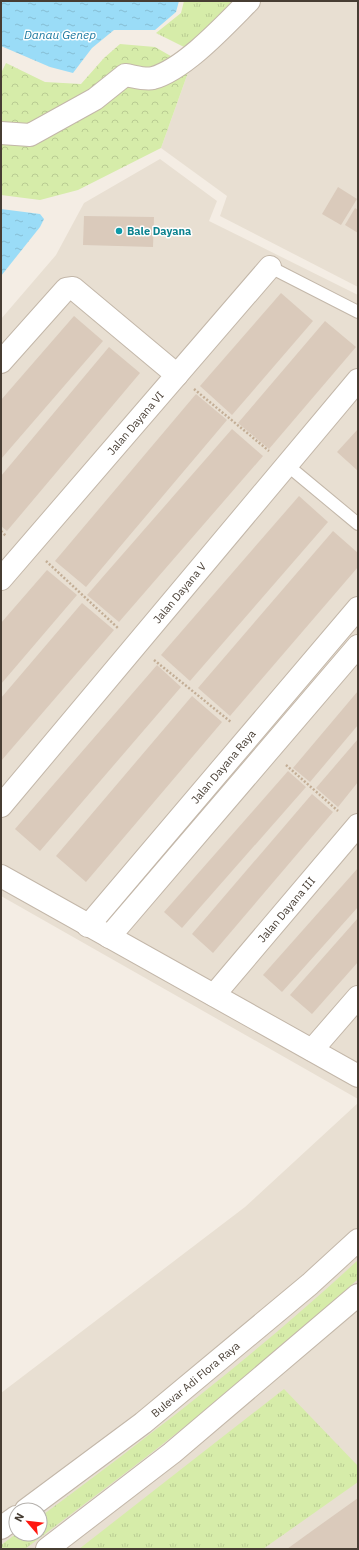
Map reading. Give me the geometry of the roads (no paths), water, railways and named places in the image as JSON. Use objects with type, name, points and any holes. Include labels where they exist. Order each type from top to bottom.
[{"type":"street","points":[[1,133],[30,135],[95,99],[125,75],[151,78],[173,70],[214,35],[250,1]]},
{"type":"street","name":"Jalan Dayana VI","points":[[1,579],[270,267]]},
{"type":"street","points":[[1,362],[66,289],[73,288],[177,375]]},
{"type":"street","name":"Jalan Dayana V","points":[[1,806],[358,380]]},
{"type":"street","name":"Jalan Dayana Raya","points":[[88,926],[358,608]]},
{"type":"street","points":[[109,937],[358,646]]},
{"type":"street","name":"Jalan Dayana III","points":[[214,995],[357,826]]},
{"type":"street","points":[[1,876],[358,1076]]},
{"type":"street","points":[[312,1050],[358,997]]},
{"type":"street","name":"Bulevar Adi Flora Raya","points":[[37,1502],[143,1423],[310,1284],[358,1240]]},
{"type":"street","points":[[46,1549],[172,1453],[358,1295]]},
{"type":"lane","points":[[270,267],[358,312]]},
{"type":"lane","points":[[287,465],[358,524]]},
{"type":"water","name":"Danau Genep","points":[[1,1],[179,1],[176,12],[155,30],[114,30],[92,48],[73,73],[50,67],[1,46]]},
{"type":"water","points":[[1,209],[40,214],[44,219],[40,227],[1,276]]},
{"type":"place","name":"Bale Dayana","points":[[119,231]]}]
